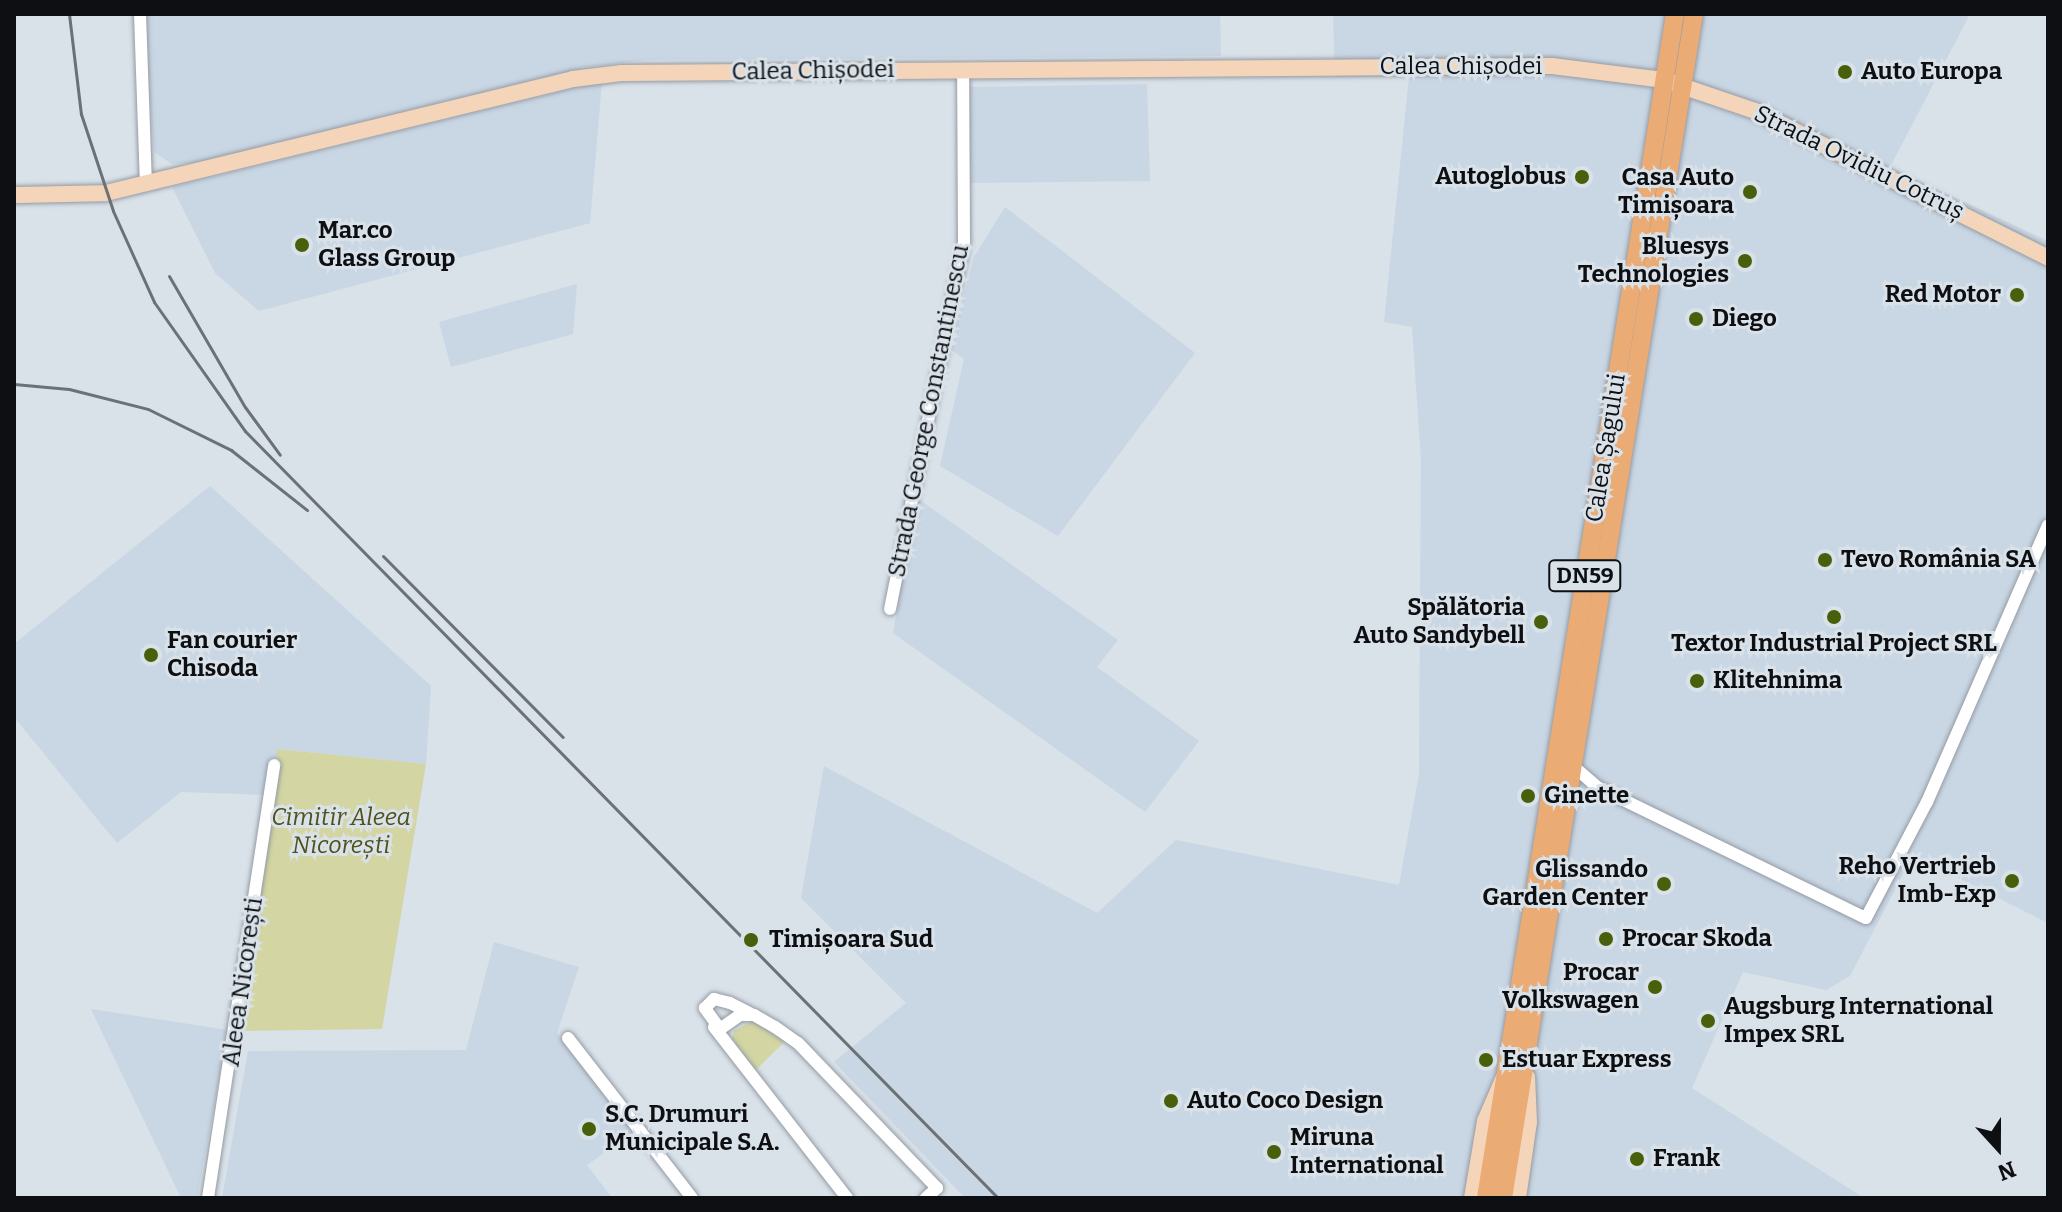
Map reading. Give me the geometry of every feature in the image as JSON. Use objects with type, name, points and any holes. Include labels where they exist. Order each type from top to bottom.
[{"type":"main road","name":"Calea Șagului","points":[[1503,1198],[1572,765],[1674,83],[1675,14]]},
{"type":"main road","name":"Calea Șagului","points":[[1486,1198],[1674,83],[1694,14]]},
{"type":"main road","name":"Calea Chișodei","points":[[14,195],[106,193],[146,185],[596,75],[963,69],[1552,66],[1674,83]]},
{"type":"main road","name":"Strada Ovidiu Cotruș","points":[[1674,83],[1755,111],[2048,258]]},
{"type":"main road","name":"Calea Șagului","points":[[1518,1198],[1529,1122],[1524,1061]]},
{"type":"main road","name":"Calea Șagului","points":[[1472,1198],[1485,1121],[1507,1072]]},
{"type":"street","points":[[140,14],[146,185]]},
{"type":"street","name":"Strada George Constantinescu","points":[[890,609],[964,242],[963,69]]},
{"type":"street","points":[[1572,765],[1597,787],[1866,918],[1927,802],[2048,525]]},
{"type":"street","name":"Aleea Nicorești","points":[[208,1198],[274,765]]},
{"type":"street","points":[[1567,793],[1597,787]]},
{"type":"street","points":[[847,1198],[705,1014],[707,1003],[716,999],[730,1003],[798,1043],[937,1188],[926,1198]]},
{"type":"street","points":[[727,1042],[733,1023],[730,1003]]},
{"type":"street","points":[[713,1025],[733,1023],[745,1014],[754,1015]]},
{"type":"street","points":[[568,1038],[692,1198]]},
{"type":"shaded area","points":[[144,14],[1220,14],[1221,56],[648,60],[586,67],[199,162],[172,164],[154,152]]},
{"type":"shaded area","points":[[1333,14],[1970,14],[1890,167],[2048,241],[2048,923],[1913,855],[1850,976],[1826,990],[1743,972],[1692,1088],[1864,1198],[965,1198],[834,1062],[906,1003],[801,898],[824,766],[1097,913],[1176,840],[1399,885],[1419,774],[1421,460],[1412,327],[1384,322],[1409,77],[1335,77]]},
{"type":"shaded area","points":[[602,81],[590,223],[259,311],[215,273],[172,187]]},
{"type":"shaded area","points":[[1147,84],[1150,181],[968,183],[969,87]]},
{"type":"shaded area","points":[[1005,207],[1195,353],[1058,536],[940,466],[964,359],[950,349],[974,257]]},
{"type":"shaded area","points":[[577,284],[573,334],[451,367],[439,322]]},
{"type":"shaded area","points":[[210,486],[431,686],[426,764],[278,749],[272,795],[181,792],[117,843],[14,717],[14,644]]},
{"type":"shaded area","points":[[917,498],[1118,640],[1097,667],[1199,741],[1145,812],[893,633]]},
{"type":"shaded area","points":[[494,942],[579,967],[557,1033],[635,1131],[587,1165],[612,1198],[222,1198],[248,1051],[466,1050]]},
{"type":"shaded area","points":[[91,1009],[228,1030],[197,1198],[181,1198]]},
{"type":"green space","name":"Cimitir Aleea Nicorești","points":[[277,749],[426,764],[382,1029],[245,1031]]},
{"type":"green space","points":[[752,1021],[785,1041],[755,1071],[732,1038],[734,1031]]},
{"type":"railway","points":[[69,14],[81,114],[113,211],[154,302],[245,431],[998,1198]]},
{"type":"railway","points":[[169,276],[245,407],[280,455]]},
{"type":"railway","points":[[14,384],[69,389],[148,409],[231,450],[307,510]]},
{"type":"railway","points":[[383,556],[563,737]]},
{"type":"place","name":"Auto Europa","points":[[1845,72]]},
{"type":"place","name":"Autoglobus","points":[[1582,177]]},
{"type":"place","name":"Casa Auto Timișoara","points":[[1750,192]]},
{"type":"place","name":"Mar.co Glass Group","points":[[302,245]]},
{"type":"place","name":"Bluesys Technologies","points":[[1745,261]]},
{"type":"place","name":"Red Motor","points":[[2017,295]]},
{"type":"place","name":"Diego","points":[[1696,319]]},
{"type":"place","name":"Tevo România SA","points":[[1825,560]]},
{"type":"place","name":"Textor Industrial Project SRL","points":[[1834,617]]},
{"type":"place","name":"Spălătoria Auto Sandybell","points":[[1541,622]]},
{"type":"place","name":"Fan courier Chisoda","points":[[151,655]]},
{"type":"place","name":"Klitehnima","points":[[1697,681]]},
{"type":"place","name":"Ginette","points":[[1528,796]]},
{"type":"place","name":"Reho Vertrieb Imb-Exp","points":[[2012,881]]},
{"type":"place","name":"Glissando Garden Center","points":[[1664,884]]},
{"type":"place","name":"Procar Skoda","points":[[1606,939]]},
{"type":"place","name":"Timișoara Sud","points":[[751,940]]},
{"type":"place","name":"Procar Volkswagen","points":[[1655,987]]},
{"type":"place","name":"Augsburg International Impex SRL","points":[[1708,1021]]},
{"type":"place","name":"Estuar Express","points":[[1486,1060]]},
{"type":"place","name":"Auto Coco Design","points":[[1171,1101]]},
{"type":"place","name":"S.C. Drumuri Municipale S.A.","points":[[589,1129]]},
{"type":"place","name":"Miruna International","points":[[1274,1152]]},
{"type":"place","name":"Frank","points":[[1637,1159]]}]
